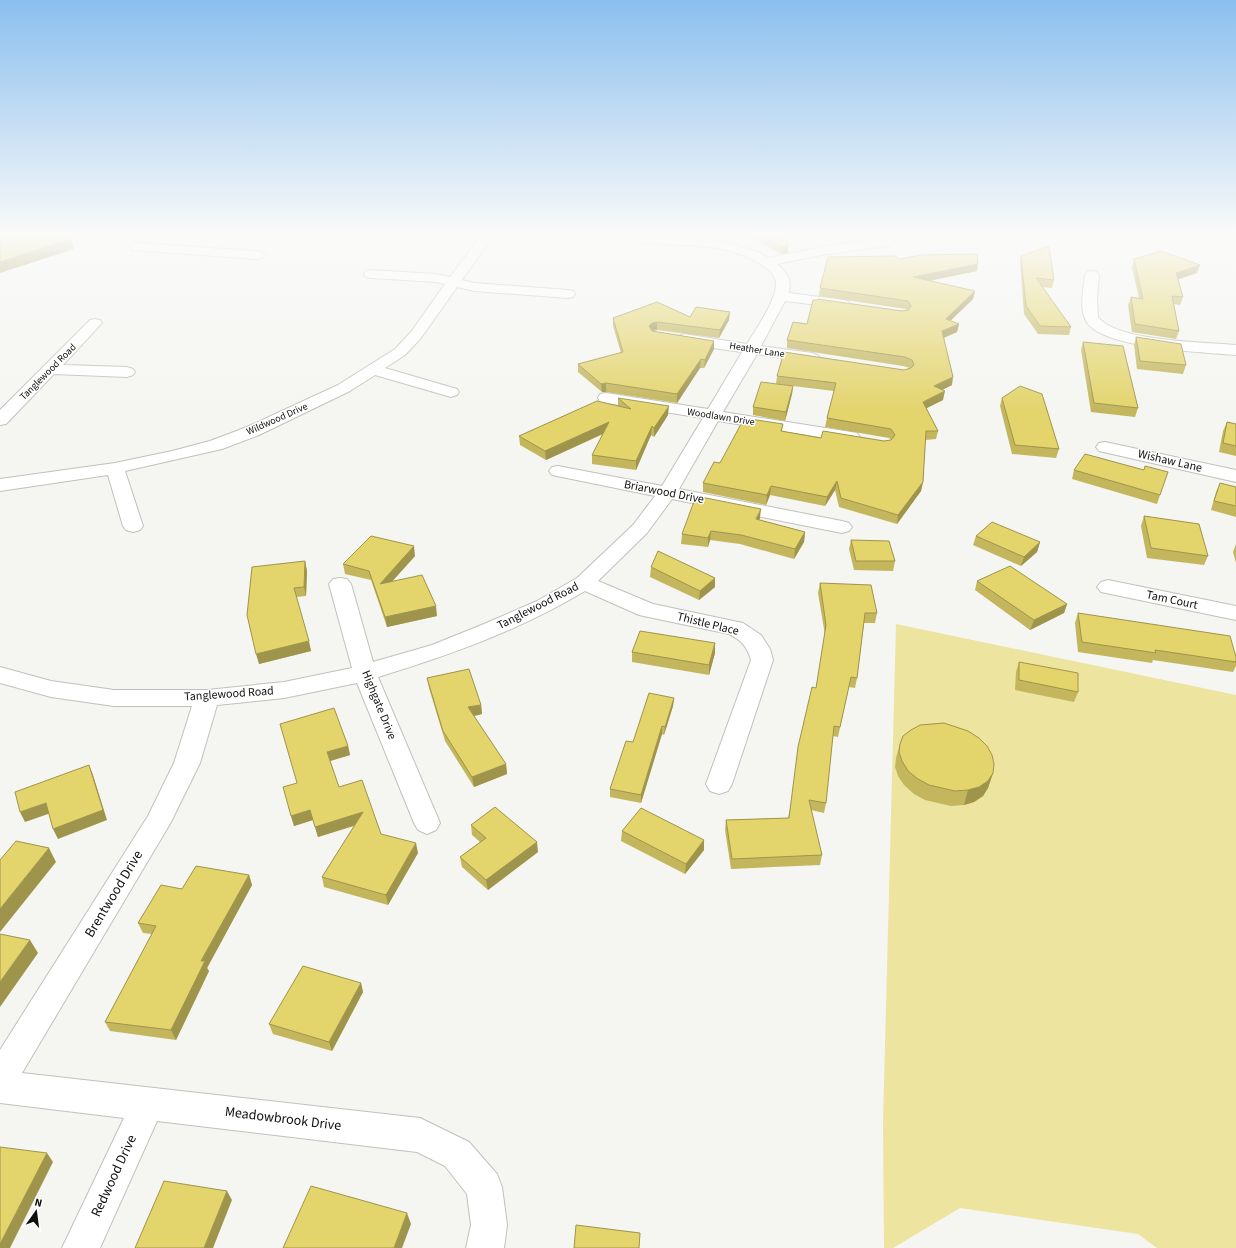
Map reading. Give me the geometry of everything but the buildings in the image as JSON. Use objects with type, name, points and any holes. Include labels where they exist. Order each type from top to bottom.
[{"type":"street","name":"Wildwood Drive","points":[[0,486],[115,468],[202,449],[253,431],[344,388],[400,352],[416,335],[447,294]]},
{"type":"street","points":[[1091,294],[1090,312],[1092,320],[1100,327],[1113,334],[1134,339],[1236,350]]},
{"type":"street","points":[[781,296],[856,306]]},
{"type":"street","name":"Tanglewood Road","points":[[0,675],[51,689],[114,698],[207,698],[284,690],[365,673],[440,650],[492,630],[545,606],[584,583],[640,529],[667,493],[752,349],[781,296]]},
{"type":"street","name":"Tanglewood Road","points":[[2,415],[51,369],[95,323]]},
{"type":"street","name":"Heather Lane","points":[[672,337],[828,361]]},
{"type":"street","points":[[51,369],[127,372]]},
{"type":"street","points":[[374,370],[451,392]]},
{"type":"street","name":"Woodlawn Drive","points":[[606,398],[868,440]]},
{"type":"street","name":"Wishaw Lane","points":[[1105,447],[1236,476]]},
{"type":"street","points":[[115,468],[133,526]]},
{"type":"street","name":"Briarwood Drive","points":[[558,471],[842,527]]},
{"type":"street","name":"Thistle Place","points":[[584,583],[646,610],[735,628],[746,633],[760,647],[762,660],[719,784]]},
{"type":"street","name":"Highgate Drive","points":[[340,584],[365,673],[427,823]]},
{"type":"street","name":"Tam Court","points":[[1108,587],[1236,613]]},
{"type":"street","name":"Brentwood Drive","points":[[0,1080],[158,822],[187,763],[207,698]]},
{"type":"street","name":"Meadowbrook Drive","points":[[0,1087],[420,1135],[457,1154],[484,1187],[489,1224],[485,1248]]},
{"type":"street","name":"Redwood Drive","points":[[81,1248],[148,1104]]},
{"type":"shaded area","points":[[896,624],[1236,695],[1236,1248],[1157,1248],[1138,1234],[960,1208],[893,1248],[884,1248],[883,1122]]}]
